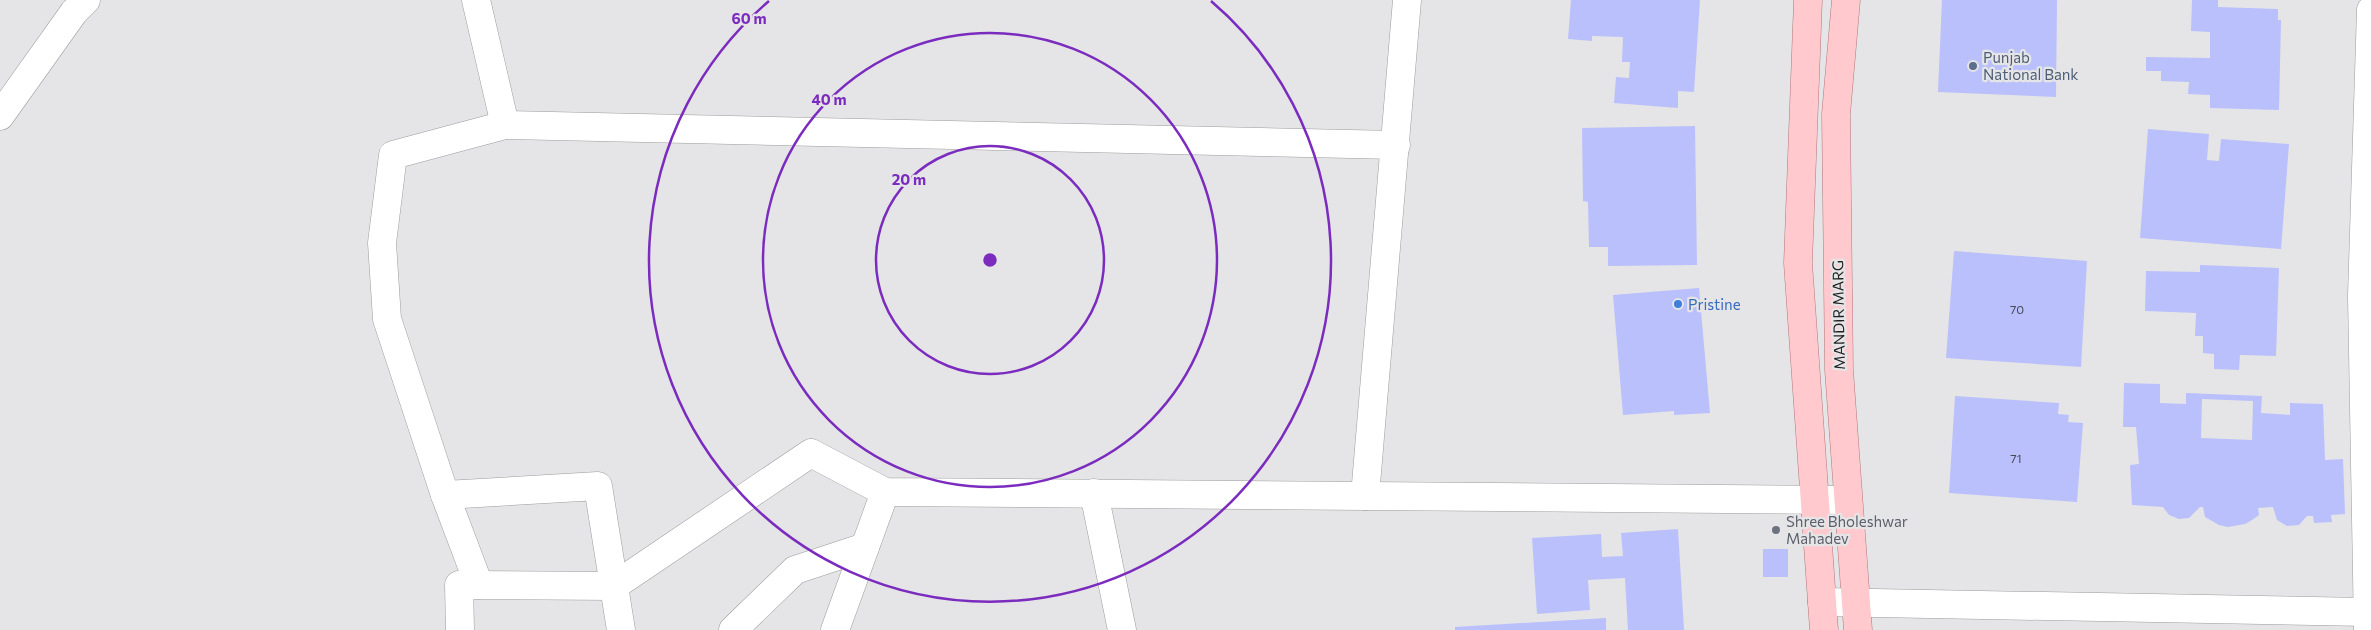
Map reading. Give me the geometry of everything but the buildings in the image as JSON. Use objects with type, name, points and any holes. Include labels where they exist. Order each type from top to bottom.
[{"type":"main road","points":[[1808,0],[1798,263],[1824,630]]},
{"type":"main road","name":"MANDIR MARG","points":[[1846,0],[1836,114],[1839,370],[1858,630]]},
{"type":"street","points":[[0,116],[74,12],[86,0]]},
{"type":"street","points":[[476,0],[505,125]]},
{"type":"street","points":[[1365,496],[1407,0]]},
{"type":"street","points":[[1822,602],[2368,621],[2362,296],[2371,10]]},
{"type":"street","points":[[479,585],[445,495],[387,319],[382,243],[393,155],[505,125],[1396,145]]},
{"type":"street","points":[[460,630],[459,585],[614,586],[811,453],[885,492],[1848,500]]},
{"type":"street","points":[[445,495],[598,486],[621,630]]},
{"type":"street","points":[[835,630],[885,492]]},
{"type":"street","points":[[1094,493],[1122,630]]},
{"type":"street","points":[[732,630],[795,570],[865,547]]},
{"type":"place","name":"Punjab National Bank","points":[[1973,66]]},
{"type":"place","name":"Pristine","points":[[1678,304]]},
{"type":"place","name":"Shree Bholeshwar Mahadev","points":[[1776,530]]}]
